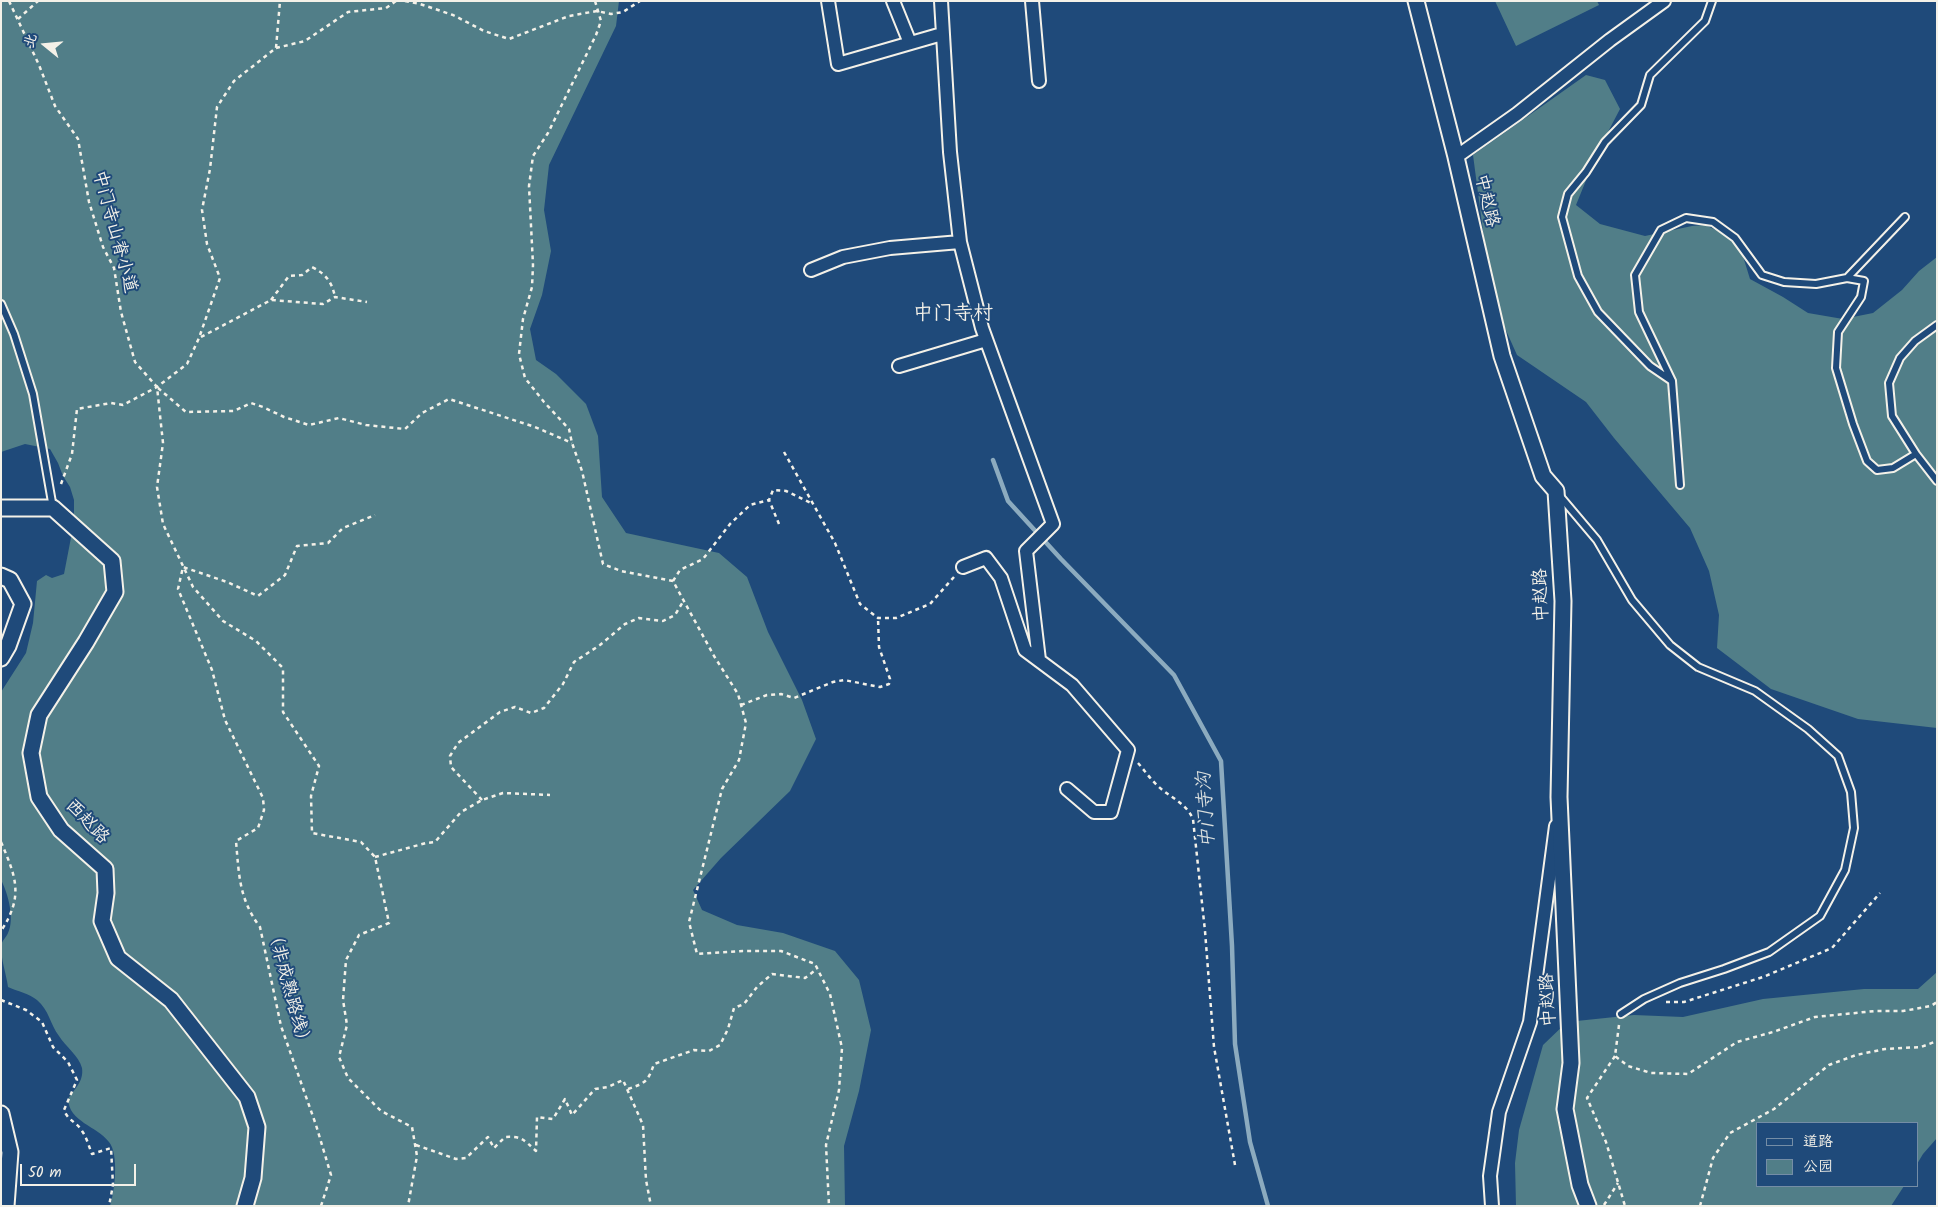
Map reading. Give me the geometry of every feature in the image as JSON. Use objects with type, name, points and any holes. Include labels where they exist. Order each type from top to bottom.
[{"type":"street","points":[[828,1],[838,64],[942,34]]},
{"type":"street","points":[[893,1],[910,43]]},
{"type":"street","points":[[941,1],[950,152],[960,242],[986,340],[1053,524],[1026,551],[1039,660]]},
{"type":"street","points":[[1032,1],[1038,81]]},
{"type":"street","name":"中赵路","points":[[1416,1],[1456,157],[1502,356],[1543,476],[1556,491],[1563,601],[1560,798],[1571,1063],[1566,1109],[1580,1185],[1588,1206]]},
{"type":"street","points":[[1456,157],[1517,114],[1610,40],[1664,1]]},
{"type":"street","points":[[811,270],[843,257],[890,248],[960,242]]},
{"type":"street","points":[[899,366],[986,340]]},
{"type":"street","points":[[1,508],[53,508]]},
{"type":"street","name":"西赵路","points":[[53,508],[112,561],[115,592],[86,642],[39,715],[31,753],[38,797],[61,830],[105,869],[106,892],[102,921],[118,958],[171,1000],[248,1097],[257,1127],[253,1178],[244,1206]]},
{"type":"street","points":[[963,567],[986,558],[1001,578],[1025,650],[1072,685],[1128,750],[1111,812],[1094,812],[1067,789]]},
{"type":"street","points":[[1,576],[10,580],[23,604],[8,646],[1,658]]},
{"type":"street","points":[[1492,1206],[1490,1176],[1499,1112],[1530,1022],[1560,798]]},
{"type":"street","points":[[1,1114],[10,1152],[6,1206]]},
{"type":"lane","points":[[1672,381],[1650,366],[1598,312],[1578,276],[1562,218],[1568,194],[1586,172],[1604,142],[1641,105],[1650,75],[1705,21],[1712,1]]},
{"type":"lane","points":[[1847,278],[1905,216]]},
{"type":"lane","points":[[1680,485],[1672,381],[1640,312],[1635,275],[1662,230],[1686,218],[1713,222],[1735,238],[1762,275],[1784,282],[1816,284],[1847,278],[1864,280],[1861,297],[1838,332],[1836,368],[1853,424],[1867,461],[1877,470],[1892,468],[1916,454]]},
{"type":"lane","points":[[1,304],[14,334],[33,394],[53,508]]},
{"type":"lane","points":[[1937,325],[1915,341],[1900,358],[1889,383],[1892,416],[1916,454],[1937,481]]},
{"type":"lane","points":[[1556,491],[1597,540],[1632,600],[1670,644],[1698,667],[1756,691],[1808,730],[1838,756],[1852,792],[1854,828],[1845,870],[1820,916],[1769,952],[1680,983],[1644,998],[1621,1014]]},
{"type":"path","name":"中门寺山脊小道","points":[[9,1],[39,65],[55,106],[78,139],[89,202],[103,247],[114,268],[121,312],[135,362],[157,387],[186,412],[234,411],[251,403],[284,418],[309,425],[339,418],[366,425],[405,429],[422,413],[449,399],[536,427],[572,443]]},
{"type":"path","points":[[18,19],[38,1]]},
{"type":"path","points":[[276,48],[280,1]]},
{"type":"path","points":[[53,508],[72,454],[77,409],[111,403],[123,404],[157,387],[187,364],[199,338],[220,278],[207,244],[202,210],[210,168],[217,107],[234,81],[276,48],[305,41],[348,12],[386,8],[396,1]]},
{"type":"path","points":[[405,1],[420,4],[453,16],[484,32],[509,39],[569,16],[597,11],[611,14],[623,12],[640,1]]},
{"type":"path","points":[[595,1],[601,21],[596,35],[548,133],[533,156],[529,186],[533,258],[532,287],[523,319],[519,354],[525,378],[569,429],[582,471],[603,564],[621,571],[674,581]]},
{"type":"path","points":[[199,338],[270,300],[289,276],[302,274],[312,267],[323,272],[332,285],[335,297]]},
{"type":"path","points":[[270,300],[322,304],[335,297],[367,302]]},
{"type":"path","points":[[157,387],[163,443],[157,487],[163,524],[193,588],[223,621],[256,641],[283,668],[283,712],[319,766],[310,796],[312,832],[361,842],[375,857],[390,922],[359,935],[346,960],[343,1000],[347,1025],[339,1057],[348,1078],[380,1111],[412,1127],[417,1156],[408,1206]]},
{"type":"path","points":[[784,452],[835,543],[860,604],[878,618],[896,618],[930,604],[963,567]]},
{"type":"path","points":[[779,524],[769,500],[773,490],[786,491],[814,505]]},
{"type":"path","points":[[674,581],[680,570],[703,559],[730,524],[750,505],[769,500]]},
{"type":"path","points":[[183,567],[227,582],[258,596],[286,575],[297,546],[328,543],[343,528],[375,515]]},
{"type":"path","name":"（非成熟路线）","points":[[183,567],[178,590],[212,670],[225,720],[263,798],[264,810],[258,828],[236,841],[240,890],[252,916],[260,927],[281,1026],[316,1125],[330,1176],[321,1206]]},
{"type":"path","points":[[674,581],[714,656],[738,694],[746,723],[739,760],[722,789],[689,922],[698,954],[743,950],[781,951],[814,964],[830,994],[842,1048],[839,1090],[826,1145],[830,1206]]},
{"type":"path","points":[[482,800],[451,767],[450,756],[458,744],[500,712],[515,707],[531,714],[544,708],[563,684],[574,662],[600,645],[625,624],[639,618],[663,621],[675,615],[684,600]]},
{"type":"path","points":[[741,705],[767,695],[781,694],[794,698],[833,682],[844,680],[880,687],[889,684],[890,679],[878,647],[878,618]]},
{"type":"path","points":[[1128,750],[1159,788],[1190,812],[1192,819],[1205,931],[1214,1047],[1235,1165]]},
{"type":"path","points":[[375,857],[436,842],[461,812],[482,800],[503,793],[550,794]]},
{"type":"path","points":[[1,842],[15,876],[16,892],[12,911],[1,931]]},
{"type":"path","points":[[1644,998],[1666,1002],[1684,1002],[1763,977],[1832,948],[1880,893]]},
{"type":"path","points":[[628,1089],[643,1084],[649,1078],[654,1064],[694,1050],[709,1051],[720,1045],[728,1029],[734,1008],[744,1004],[756,987],[772,974],[804,978],[817,969]]},
{"type":"path","points":[[1,1000],[26,1010],[42,1022],[53,1047],[68,1062],[77,1080],[64,1110],[66,1115],[82,1130],[92,1154],[110,1148],[113,1185],[109,1206]]},
{"type":"path","points":[[1614,1056],[1628,1066],[1651,1072],[1688,1074],[1737,1042],[1815,1017],[1875,1011],[1903,1011],[1932,1006],[1937,1002]]},
{"type":"path","points":[[1621,1014],[1614,1056],[1587,1098],[1606,1142],[1625,1206]]},
{"type":"path","points":[[1700,1206],[1713,1158],[1730,1133],[1774,1109],[1829,1065],[1856,1055],[1885,1049],[1922,1047],[1937,1041]]},
{"type":"path","points":[[416,1145],[456,1159],[466,1158],[488,1137],[494,1148],[505,1137],[518,1137],[536,1151],[537,1117],[553,1119],[564,1099],[572,1115],[595,1089],[608,1087],[623,1080],[643,1125],[646,1180],[651,1206]]},
{"type":"path","points":[[1603,1206],[1618,1183]]},
{"type":"green space","points":[[1,1],[619,1],[616,26],[549,165],[544,210],[551,251],[542,295],[530,329],[536,360],[556,374],[586,404],[598,436],[602,497],[626,533],[719,553],[747,577],[768,632],[802,700],[816,739],[790,791],[721,858],[693,890],[702,910],[737,925],[783,933],[835,951],[859,980],[871,1030],[859,1091],[844,1146],[845,1206],[110,1206],[115,1173],[112,1148],[104,1137],[73,1113],[68,1099],[82,1077],[82,1068],[75,1055],[56,1031],[41,1004],[31,996],[8,987],[1,951],[1,946],[10,927],[11,914],[1,880],[1,692],[26,653],[33,623],[37,581],[46,575],[52,578],[64,574],[74,522],[74,500],[70,487],[50,449],[25,444],[1,452]]},
{"type":"green space","points":[[1495,1],[1597,1],[1599,5],[1516,46]]},
{"type":"green space","points":[[1586,75],[1605,80],[1620,109],[1598,151],[1576,205],[1600,224],[1645,236],[1705,225],[1738,240],[1750,279],[1808,313],[1843,319],[1873,313],[1902,290],[1919,271],[1937,257],[1937,728],[1858,719],[1771,689],[1717,648],[1719,615],[1709,571],[1690,528],[1586,402],[1517,355],[1492,299],[1473,155]]},
{"type":"green space","points":[[1937,972],[1937,1138],[1918,1162],[1918,1122],[1756,1122],[1756,1187],[1903,1187],[1891,1206],[1516,1206],[1515,1163],[1519,1130],[1543,1045],[1567,1022],[1634,1015],[1683,1017],[1763,999],[1864,989],[1918,989]]},
{"type":"waterway","name":"中门寺沟","points":[[993,460],[1008,501],[1061,559],[1174,675],[1221,761],[1232,946],[1235,1044],[1250,1142],[1268,1206]]},
{"type":"district","name":"中门寺村","points":[[953,316]]}]
